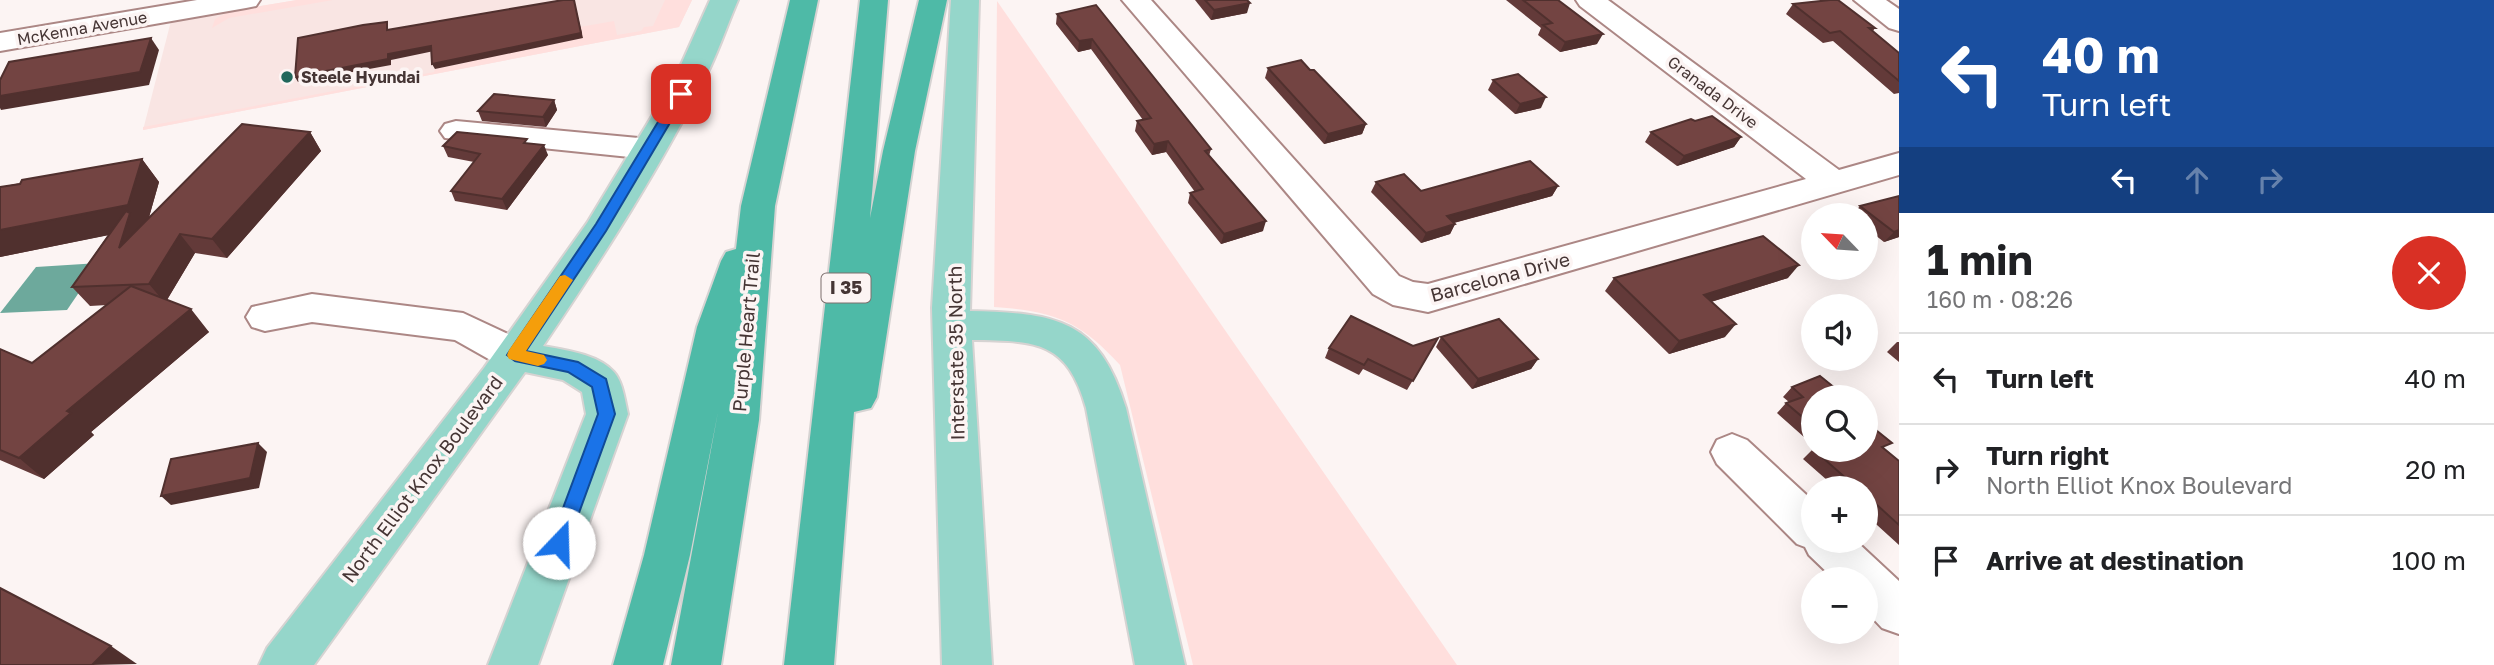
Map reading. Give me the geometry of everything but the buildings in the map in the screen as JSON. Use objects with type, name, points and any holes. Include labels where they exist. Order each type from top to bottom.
[{"type":"highway","name":"Purple Heart Trail","points":[[695,665],[738,420],[758,206],[804,0]]},
{"type":"highway","name":"I 35","points":[[809,665],[874,0]]},
{"type":"highway","points":[[818,577],[865,361],[897,163],[933,0]]},
{"type":"highway","points":[[638,665],[667,555],[716,327],[758,206]]},
{"type":"main road","name":"North Elliot Knox Boulevard","points":[[284,665],[515,355],[601,228],[692,76],[724,0]]},
{"type":"main road","name":"Interstate 35 North","points":[[965,0],[951,308],[967,665]]},
{"type":"main road","points":[[953,325],[1039,332],[1065,342],[1084,357],[1097,379],[1106,408],[1160,665]]},
{"type":"main road","points":[[513,665],[607,414],[600,383],[573,367],[515,355]]},
{"type":"street","name":"McKenna Avenue","points":[[0,42],[88,27],[162,7],[246,0]]},
{"type":"street","name":"Barcelona Drive","points":[[1136,0],[1386,285],[1406,295],[1428,298],[1899,164]]},
{"type":"street","name":"Granada Drive","points":[[1591,0],[1835,184]]},
{"type":"street","points":[[1868,0],[1899,22]]},
{"type":"street","points":[[0,20],[51,13],[76,18],[79,26],[88,27]]},
{"type":"street","points":[[456,131],[649,149]]},
{"type":"street","points":[[312,308],[463,327],[515,355],[299,332],[265,317],[312,308]]},
{"type":"street","points":[[1732,452],[1801,518]]},
{"type":"street","points":[[1838,553],[1852,567]]},
{"type":"street","points":[[1878,592],[1899,612]]},
{"type":"shaded area","name":"Steele Hyundai","points":[[297,0],[692,0],[679,27],[143,130],[171,21]]},
{"type":"shaded area","points":[[297,0],[333,0],[229,18],[212,28],[215,19],[230,11]]},
{"type":"shaded area","points":[[665,0],[692,0],[679,27],[143,130],[143,127],[434,72],[435,69],[466,61],[582,38],[580,27],[614,21],[617,35],[641,31],[644,27],[653,26]]},
{"type":"shaded area","points":[[997,1],[1457,665],[1193,665],[1120,365],[1091,338],[1064,321],[1033,311],[994,307]]},
{"type":"shaded area","points":[[99,263],[67,310],[0,313],[36,267]]},
{"type":"slow traffic","points":[[538,360],[515,355],[565,280]]},
{"type":"place","name":"Steele Hyundai","points":[[287,77]]},
{"type":"route","points":[[559,543],[607,414],[600,383],[573,367],[515,355],[601,228],[681,94]]}]
